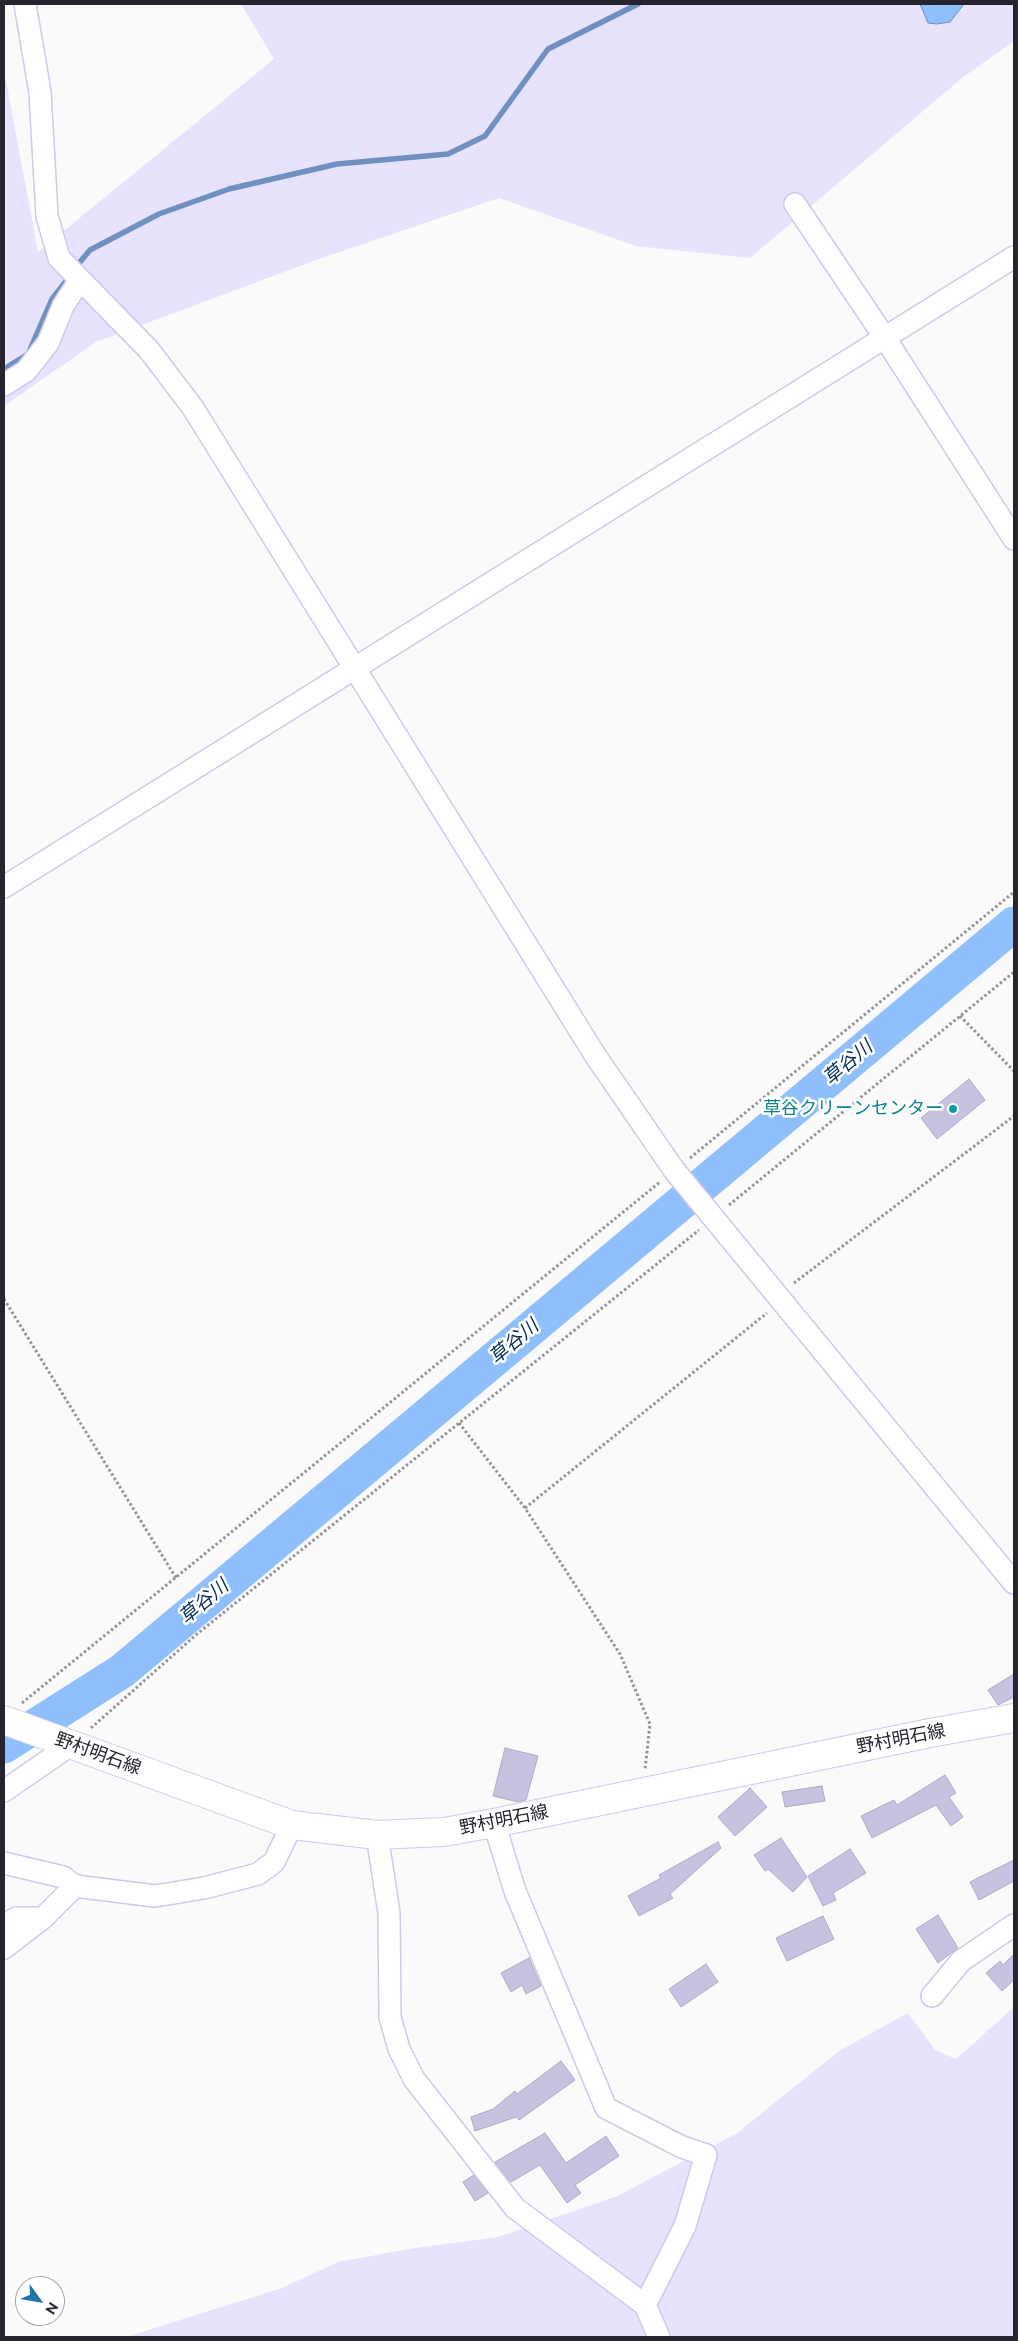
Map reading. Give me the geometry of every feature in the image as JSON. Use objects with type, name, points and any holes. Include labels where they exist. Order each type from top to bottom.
[{"type":"main road","name":"野村明石線","points":[[11,1713],[72,1744],[292,1825],[377,1835],[444,1832],[494,1823],[930,1733],[1014,1718]]},
{"type":"street","points":[[24,4],[40,92],[47,216],[59,258],[149,350],[193,408],[595,1055],[674,1170],[1014,1583]]},
{"type":"street","points":[[795,204],[885,338],[1014,539]]},
{"type":"street","points":[[4,887],[1014,256]]},
{"type":"street","points":[[4,385],[26,372],[48,343],[63,306],[80,280]]},
{"type":"street","points":[[4,1792],[72,1744]]},
{"type":"street","points":[[494,1823],[515,1891],[606,2108],[682,2147],[706,2155],[685,2226],[645,2305]]},
{"type":"street","points":[[4,1863],[63,1877],[75,1886],[155,1896],[204,1888],[258,1874],[274,1862],[292,1825]]},
{"type":"street","points":[[377,1835],[389,1913],[390,2017],[399,2049],[414,2079],[515,2208],[645,2305],[659,2337]]},
{"type":"street","points":[[4,1948],[43,1918],[75,1886]]},
{"type":"street","points":[[4,1924],[16,1918],[43,1918]]},
{"type":"street","points":[[932,1996],[961,1961],[1014,1925]]},
{"type":"path","points":[[11,1713],[1014,892]]},
{"type":"path","points":[[72,1744],[197,1634],[714,1218],[1014,972]]},
{"type":"path","points":[[960,1016],[1014,1071]]},
{"type":"path","points":[[525,1508],[779,1299],[1014,1116]]},
{"type":"path","points":[[4,1299],[176,1578]]},
{"type":"path","points":[[459,1423],[525,1508],[620,1654],[650,1724],[644,1777],[632,1794]]},
{"type":"shaded area","points":[[241,4],[1014,4],[1014,41],[962,78],[750,258],[636,246],[499,198],[316,260],[96,342],[4,406],[4,70],[38,252],[274,59]]},
{"type":"shaded area","points":[[1014,2007],[1014,2337],[126,2337],[282,2288],[338,2262],[415,2248],[498,2237],[615,2197],[736,2134],[839,2051],[908,2013],[935,2050],[956,2059]]},
{"type":"water","points":[[920,4],[964,4],[950,22],[937,24],[928,23]]},
{"type":"building","name":"草谷クリーンセンター","points":[[969,1079],[985,1100],[937,1139],[921,1118]]},
{"type":"building","points":[[1014,1674],[1014,1697],[998,1705],[988,1690]]},
{"type":"building","points":[[505,1748],[538,1756],[526,1800],[518,1802],[493,1796]]},
{"type":"building","points":[[945,1775],[956,1793],[949,1797],[963,1817],[951,1826],[936,1805],[872,1838],[861,1816],[894,1800],[897,1805]]},
{"type":"building","points":[[822,1786],[825,1801],[785,1807],[782,1792]]},
{"type":"building","points":[[750,1788],[767,1807],[735,1836],[718,1817]]},
{"type":"building","points":[[781,1838],[807,1877],[793,1892],[768,1869],[765,1871],[754,1855]]},
{"type":"building","points":[[718,1842],[721,1848],[670,1894],[673,1898],[639,1916],[628,1896],[661,1878],[659,1875]]},
{"type":"building","points":[[850,1849],[866,1873],[833,1893],[836,1900],[823,1906],[808,1876]]},
{"type":"building","points":[[1014,1860],[1014,1881],[979,1900],[970,1882]]},
{"type":"building","points":[[938,1915],[958,1948],[938,1963],[916,1929]]},
{"type":"building","points":[[823,1916],[834,1939],[787,1961],[776,1938]]},
{"type":"building","points":[[1014,1954],[1014,1980],[1002,1991],[986,1973],[1000,1961],[1003,1965]]},
{"type":"building","points":[[529,1958],[541,1986],[526,1994],[522,1985],[511,1992],[501,1973]]},
{"type":"building","points":[[706,1964],[718,1982],[681,2007],[669,1989]]},
{"type":"building","points":[[561,2061],[575,2080],[519,2120],[516,2117],[475,2131],[471,2117],[493,2109],[515,2091],[517,2094]]},
{"type":"building","points":[[545,2133],[566,2163],[606,2136],[619,2156],[575,2185],[581,2193],[567,2203],[540,2165],[511,2182],[495,2162]]},
{"type":"building","points":[[474,2175],[488,2193],[475,2201],[463,2182]]},
{"type":"waterway","points":[[75,268],[90,250],[159,214],[229,189],[337,164],[448,154],[485,136],[548,49],[638,4]]},
{"type":"waterway","points":[[4,369],[28,354],[52,299],[70,276]]},
{"type":"waterway","name":"草谷川","points":[[4,1746],[122,1671],[1014,924]]},
{"type":"place","name":"草谷クリーンセンター","points":[[953,1109]]}]
